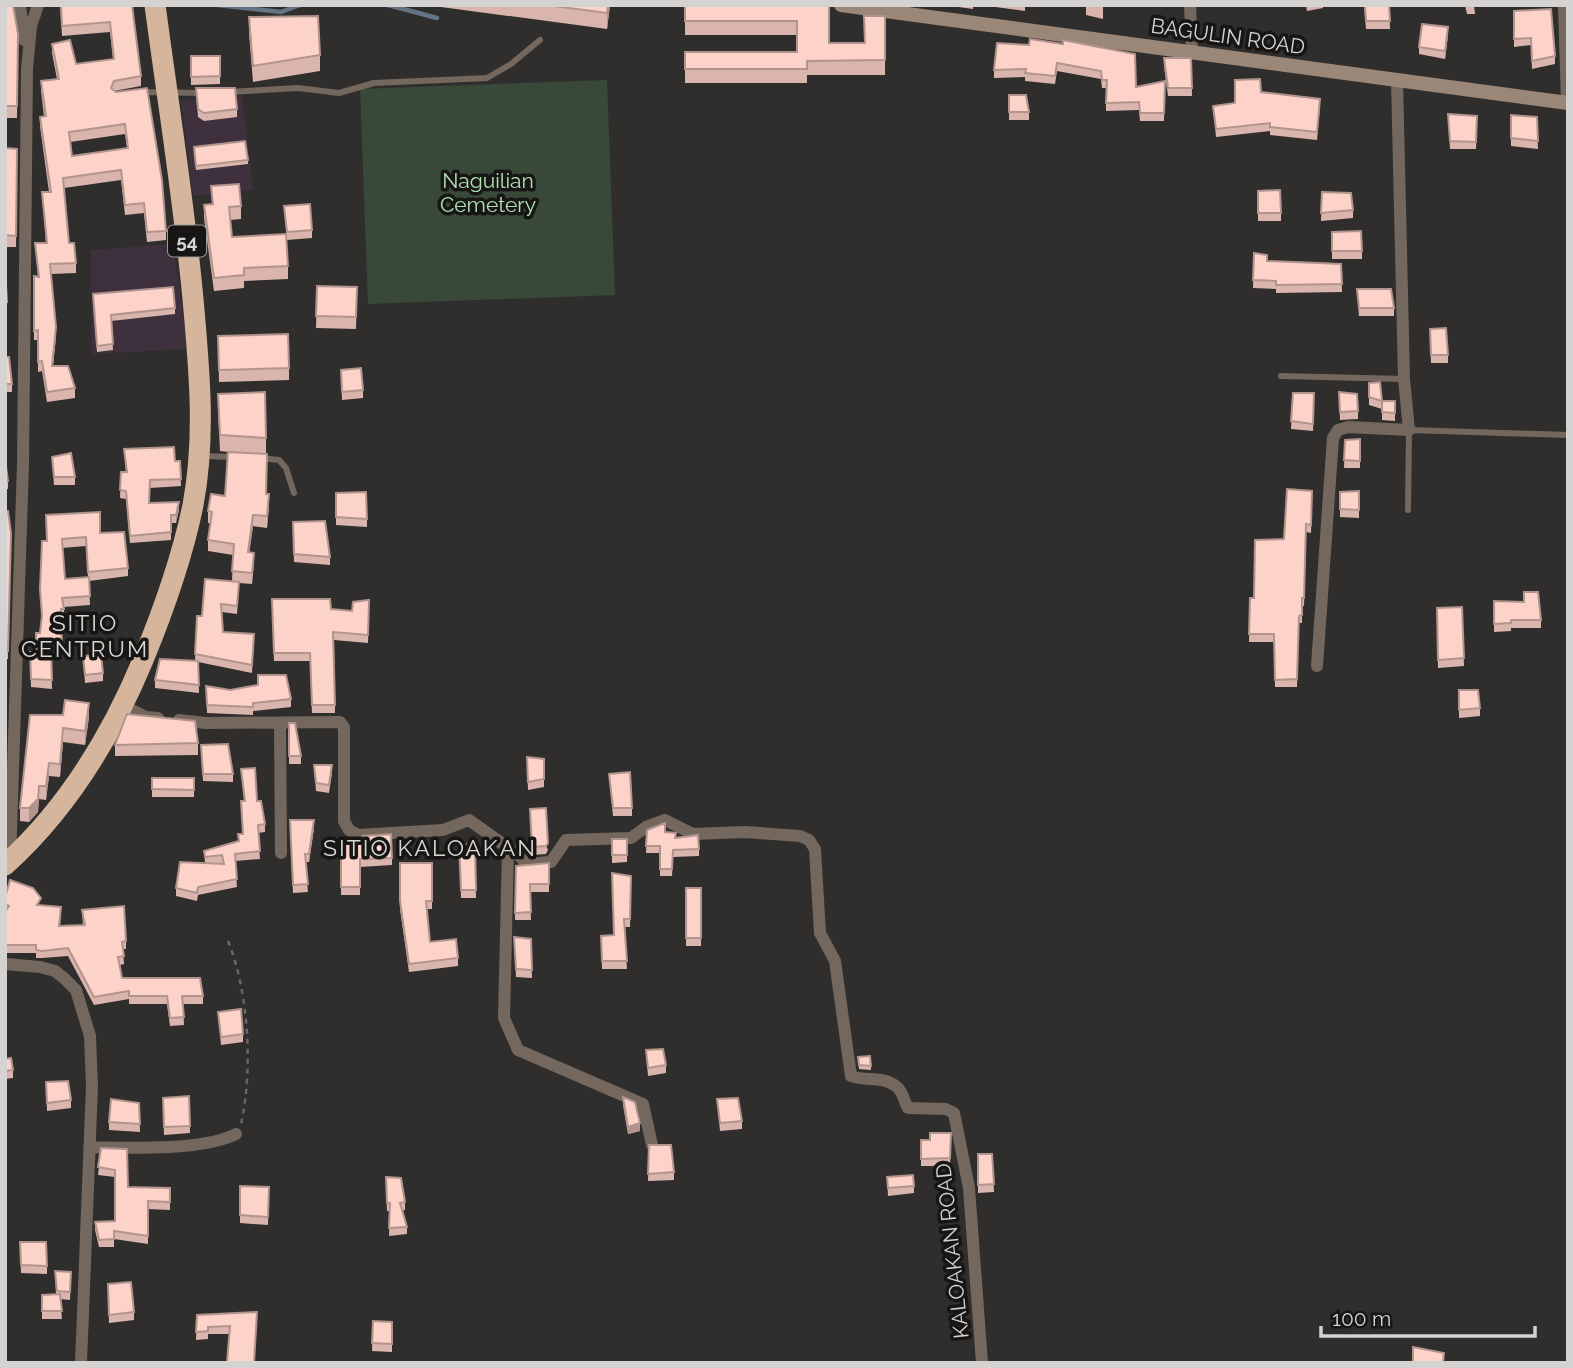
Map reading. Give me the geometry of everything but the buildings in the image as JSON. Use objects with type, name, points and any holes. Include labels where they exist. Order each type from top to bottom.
[{"type":"highway","name":"54","points":[[8,863],[66,798],[124,706],[166,603],[193,502],[198,456],[200,362],[155,5]]},
{"type":"main road","name":"BAGULIN ROAD","points":[[841,5],[1568,103]]},
{"type":"street","points":[[20,5],[27,69]]},
{"type":"street","points":[[8,863],[23,464],[27,69],[31,26],[38,5]]},
{"type":"street","points":[[1190,5],[1192,51]]},
{"type":"street","points":[[1564,5],[1568,103]]},
{"type":"street","points":[[1317,666],[1329,523],[1332,438],[1338,430],[1348,427],[1409,430],[1404,379],[1397,80]]},
{"type":"street","name":"KALOAKAN ROAD","points":[[124,706],[146,717],[205,723],[343,724],[344,821],[349,830],[368,835],[443,830],[469,820],[521,857],[526,864],[551,862],[566,840],[631,838],[646,827],[665,820],[693,834],[746,832],[800,836],[809,840],[817,856],[820,933],[835,961],[851,1076],[883,1080],[899,1088],[908,1108],[946,1109],[954,1113],[969,1188],[982,1363]]},
{"type":"street","points":[[280,724],[281,853]]},
{"type":"street","points":[[508,850],[503,998],[508,1031],[518,1050],[643,1104],[652,1144]]},
{"type":"street","points":[[5,964],[55,971],[76,990],[90,1036],[92,1086],[81,1363]]},
{"type":"street","points":[[89,1147],[143,1148],[206,1142],[236,1134]]},
{"type":"lane","points":[[220,92],[298,88],[340,93],[374,83],[487,78],[511,64],[540,40]]},
{"type":"lane","points":[[128,94],[207,93]]},
{"type":"lane","points":[[1281,376],[1404,379]]},
{"type":"lane","points":[[1408,510],[1409,430],[1568,435]]},
{"type":"lane","points":[[198,456],[279,460],[286,468],[294,493]]},
{"type":"path","points":[[228,941],[246,1026],[249,1066],[249,1085],[236,1134]]},
{"type":"shaded area","points":[[242,95],[253,190],[193,196],[181,101]]},
{"type":"shaded area","points":[[173,244],[188,349],[92,354],[91,250]]},
{"type":"green space","name":"Naguilian Cemetery","points":[[607,80],[615,295],[368,304],[360,89]]},
{"type":"waterway","points":[[218,5],[281,12],[300,5]]},
{"type":"waterway","points":[[388,5],[437,18]]},
{"type":"district","name":"SITIO CENTRUM","points":[[85,635]]},
{"type":"district","name":"SITIO KALOAKAN","points":[[430,847]]}]
